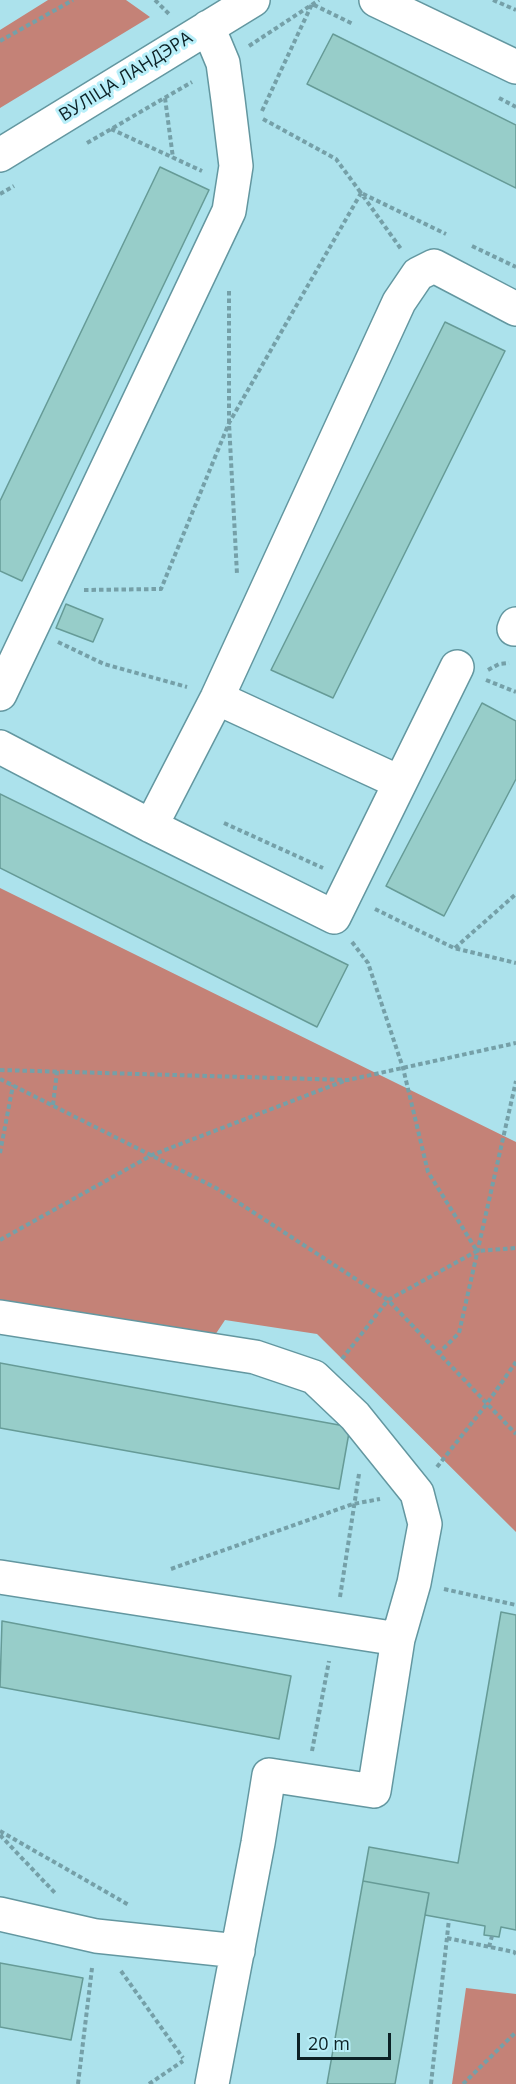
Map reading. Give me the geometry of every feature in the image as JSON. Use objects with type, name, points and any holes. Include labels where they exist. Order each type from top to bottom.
[{"type":"street","name":"ВУЛІЦА ЛАНДЭРА","points":[[0,155],[253,0]]},
{"type":"street","points":[[376,0],[516,67]]},
{"type":"street","points":[[0,694],[229,211],[236,166],[223,63],[208,27]]},
{"type":"street","points":[[151,826],[205,694],[399,302],[418,274],[434,266],[516,309]]},
{"type":"street","points":[[0,747],[151,826],[343,898],[399,782],[466,672]]},
{"type":"street","points":[[205,694],[399,782]]},
{"type":"street","points":[[0,1317],[255,1357],[314,1377],[355,1416],[417,1493],[425,1524],[414,1583],[398,1639],[374,1791],[269,1775],[238,1950],[200,2076]]},
{"type":"street","points":[[0,1577],[398,1639]]},
{"type":"street","points":[[0,1914],[96,1936],[238,1950]]},
{"type":"path","points":[[0,41],[73,0]]},
{"type":"path","points":[[81,147],[223,63],[319,0]]},
{"type":"path","points":[[493,0],[516,10]]},
{"type":"path","points":[[312,4],[260,117],[336,159],[418,274]]},
{"type":"path","points":[[165,98],[173,158]]},
{"type":"path","points":[[111,129],[204,172]]},
{"type":"path","points":[[0,194],[20,182]]},
{"type":"path","points":[[361,193],[454,238]]},
{"type":"path","points":[[49,591],[161,589],[229,423],[361,193]]},
{"type":"path","points":[[464,243],[516,267]]},
{"type":"path","points":[[229,282],[229,423],[237,584]]},
{"type":"path","points":[[31,629],[104,664],[205,694]]},
{"type":"path","points":[[466,672],[516,692]]},
{"type":"path","points":[[216,819],[319,866],[343,898],[368,963],[403,1068],[428,1172],[477,1251]]},
{"type":"path","points":[[454,948],[516,894]]},
{"type":"path","points":[[343,898],[454,948],[516,963]]},
{"type":"path","points":[[0,1240],[152,1155],[348,1080],[516,1043]]},
{"type":"path","points":[[0,1070],[348,1080]]},
{"type":"path","points":[[53,1105],[57,1071]]},
{"type":"path","points":[[0,1079],[216,1188],[387,1300],[516,1434]]},
{"type":"path","points":[[438,1354],[459,1333],[516,1081]]},
{"type":"path","points":[[0,1153],[13,1085]]},
{"type":"path","points":[[322,1385],[387,1300],[477,1251],[516,1248]]},
{"type":"path","points":[[168,1570],[353,1504],[417,1493],[486,1405],[516,1362]]},
{"type":"path","points":[[414,1583],[516,1605]]},
{"type":"path","points":[[0,1831],[131,1906]]},
{"type":"path","points":[[430,2084],[449,1919]]},
{"type":"path","points":[[96,1936],[184,2060],[200,2076]]},
{"type":"path","points":[[489,1947],[492,1936]]},
{"type":"path","points":[[447,1938],[516,1954]]},
{"type":"path","points":[[463,2084],[516,2032]]},
{"type":"shaded area","points":[[48,0],[126,0],[150,17],[0,108],[0,30]]},
{"type":"shaded area","points":[[0,888],[516,1142],[516,1532],[317,1334],[225,1320],[213,1338],[0,1306]]},
{"type":"shaded area","points":[[466,1988],[516,1994],[516,2084],[452,2084]]},
{"type":"building","points":[[333,34],[516,125],[516,188],[307,84]]},
{"type":"building","points":[[160,167],[209,190],[22,581],[0,571],[0,501]]},
{"type":"building","points":[[445,322],[505,351],[333,698],[271,670]]},
{"type":"building","points":[[66,604],[103,619],[93,642],[56,628]]},
{"type":"building","points":[[482,703],[516,721],[516,779],[444,916],[386,886]]},
{"type":"building","points":[[0,794],[348,965],[317,1027],[0,868]]},
{"type":"building","points":[[0,1363],[350,1427],[339,1489],[0,1428]]},
{"type":"building","points":[[501,1612],[516,1615],[516,1930],[501,1927],[499,1937],[484,1935],[485,1926],[425,1915],[429,1893],[363,1881],[369,1847],[458,1863]]},
{"type":"building","points":[[2,1621],[291,1676],[279,1739],[0,1687]]},
{"type":"building","points":[[363,1881],[429,1893],[395,2084],[327,2084]]},
{"type":"building","points":[[0,1963],[83,1978],[71,2040],[0,2027]]}]
